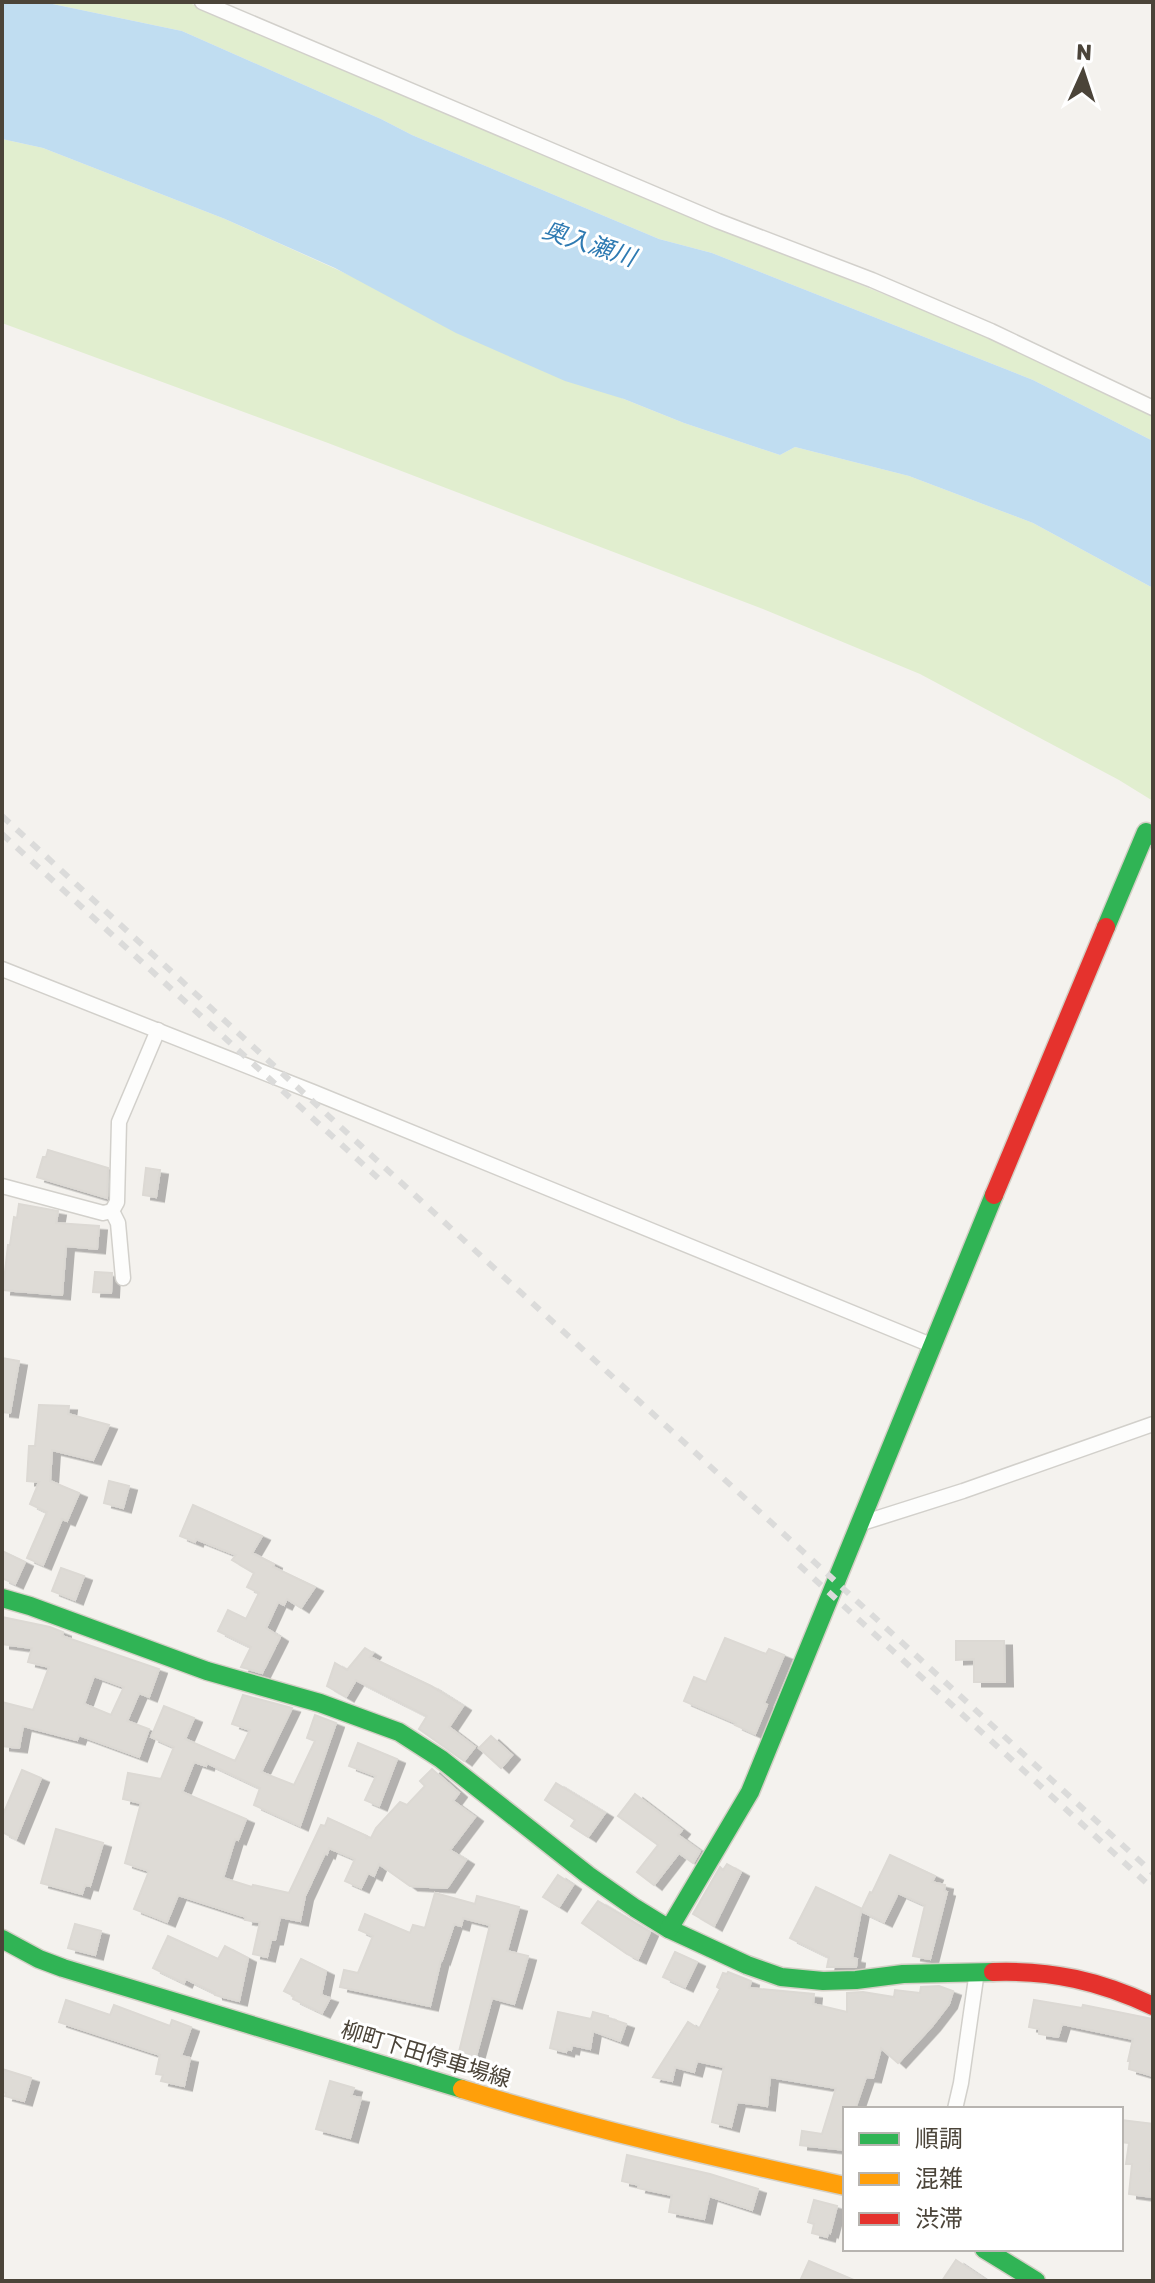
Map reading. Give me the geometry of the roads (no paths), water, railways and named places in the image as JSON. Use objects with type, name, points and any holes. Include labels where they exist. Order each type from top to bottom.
[{"type":"street","points":[[202,2],[718,221],[885,286],[1004,337],[1153,408]]},
{"type":"street","points":[[669,1929],[750,1792],[931,1345],[1146,832],[1153,836]]},
{"type":"street","points":[[2,969],[931,1345]]},
{"type":"street","points":[[2,1186],[103,1213],[112,1211],[117,1202],[119,1122],[158,1030]]},
{"type":"street","points":[[112,1211],[118,1223],[123,1278]]},
{"type":"street","points":[[859,1524],[1153,1424]]},
{"type":"street","points":[[2,1598],[43,1610],[207,1671],[320,1703],[399,1732],[475,1785],[588,1875],[669,1929],[747,1965],[781,1977],[845,1981],[903,1974],[977,1971],[1056,1974],[1085,1980],[1153,2006]]},
{"type":"street","name":"柳町下田停車場線","points":[[2,1939],[63,1968],[529,2110],[668,2147],[843,2186]]},
{"type":"street","points":[[955,2107],[977,1971]]},
{"type":"street","points":[[987,2251],[1036,2281]]},
{"type":"water","name":"奥入瀬川","points":[[2,2],[43,2],[182,31],[412,135],[659,239],[712,253],[1033,380],[1153,441],[1153,588],[1033,523],[909,476],[795,447],[780,455],[565,381],[456,333],[335,268],[225,219],[43,148],[2,139]]},
{"type":"railway","points":[[2,816],[1153,1873]]},
{"type":"railway","points":[[2,834],[378,1178]]},
{"type":"railway","points":[[799,1565],[1153,1889]]}]
